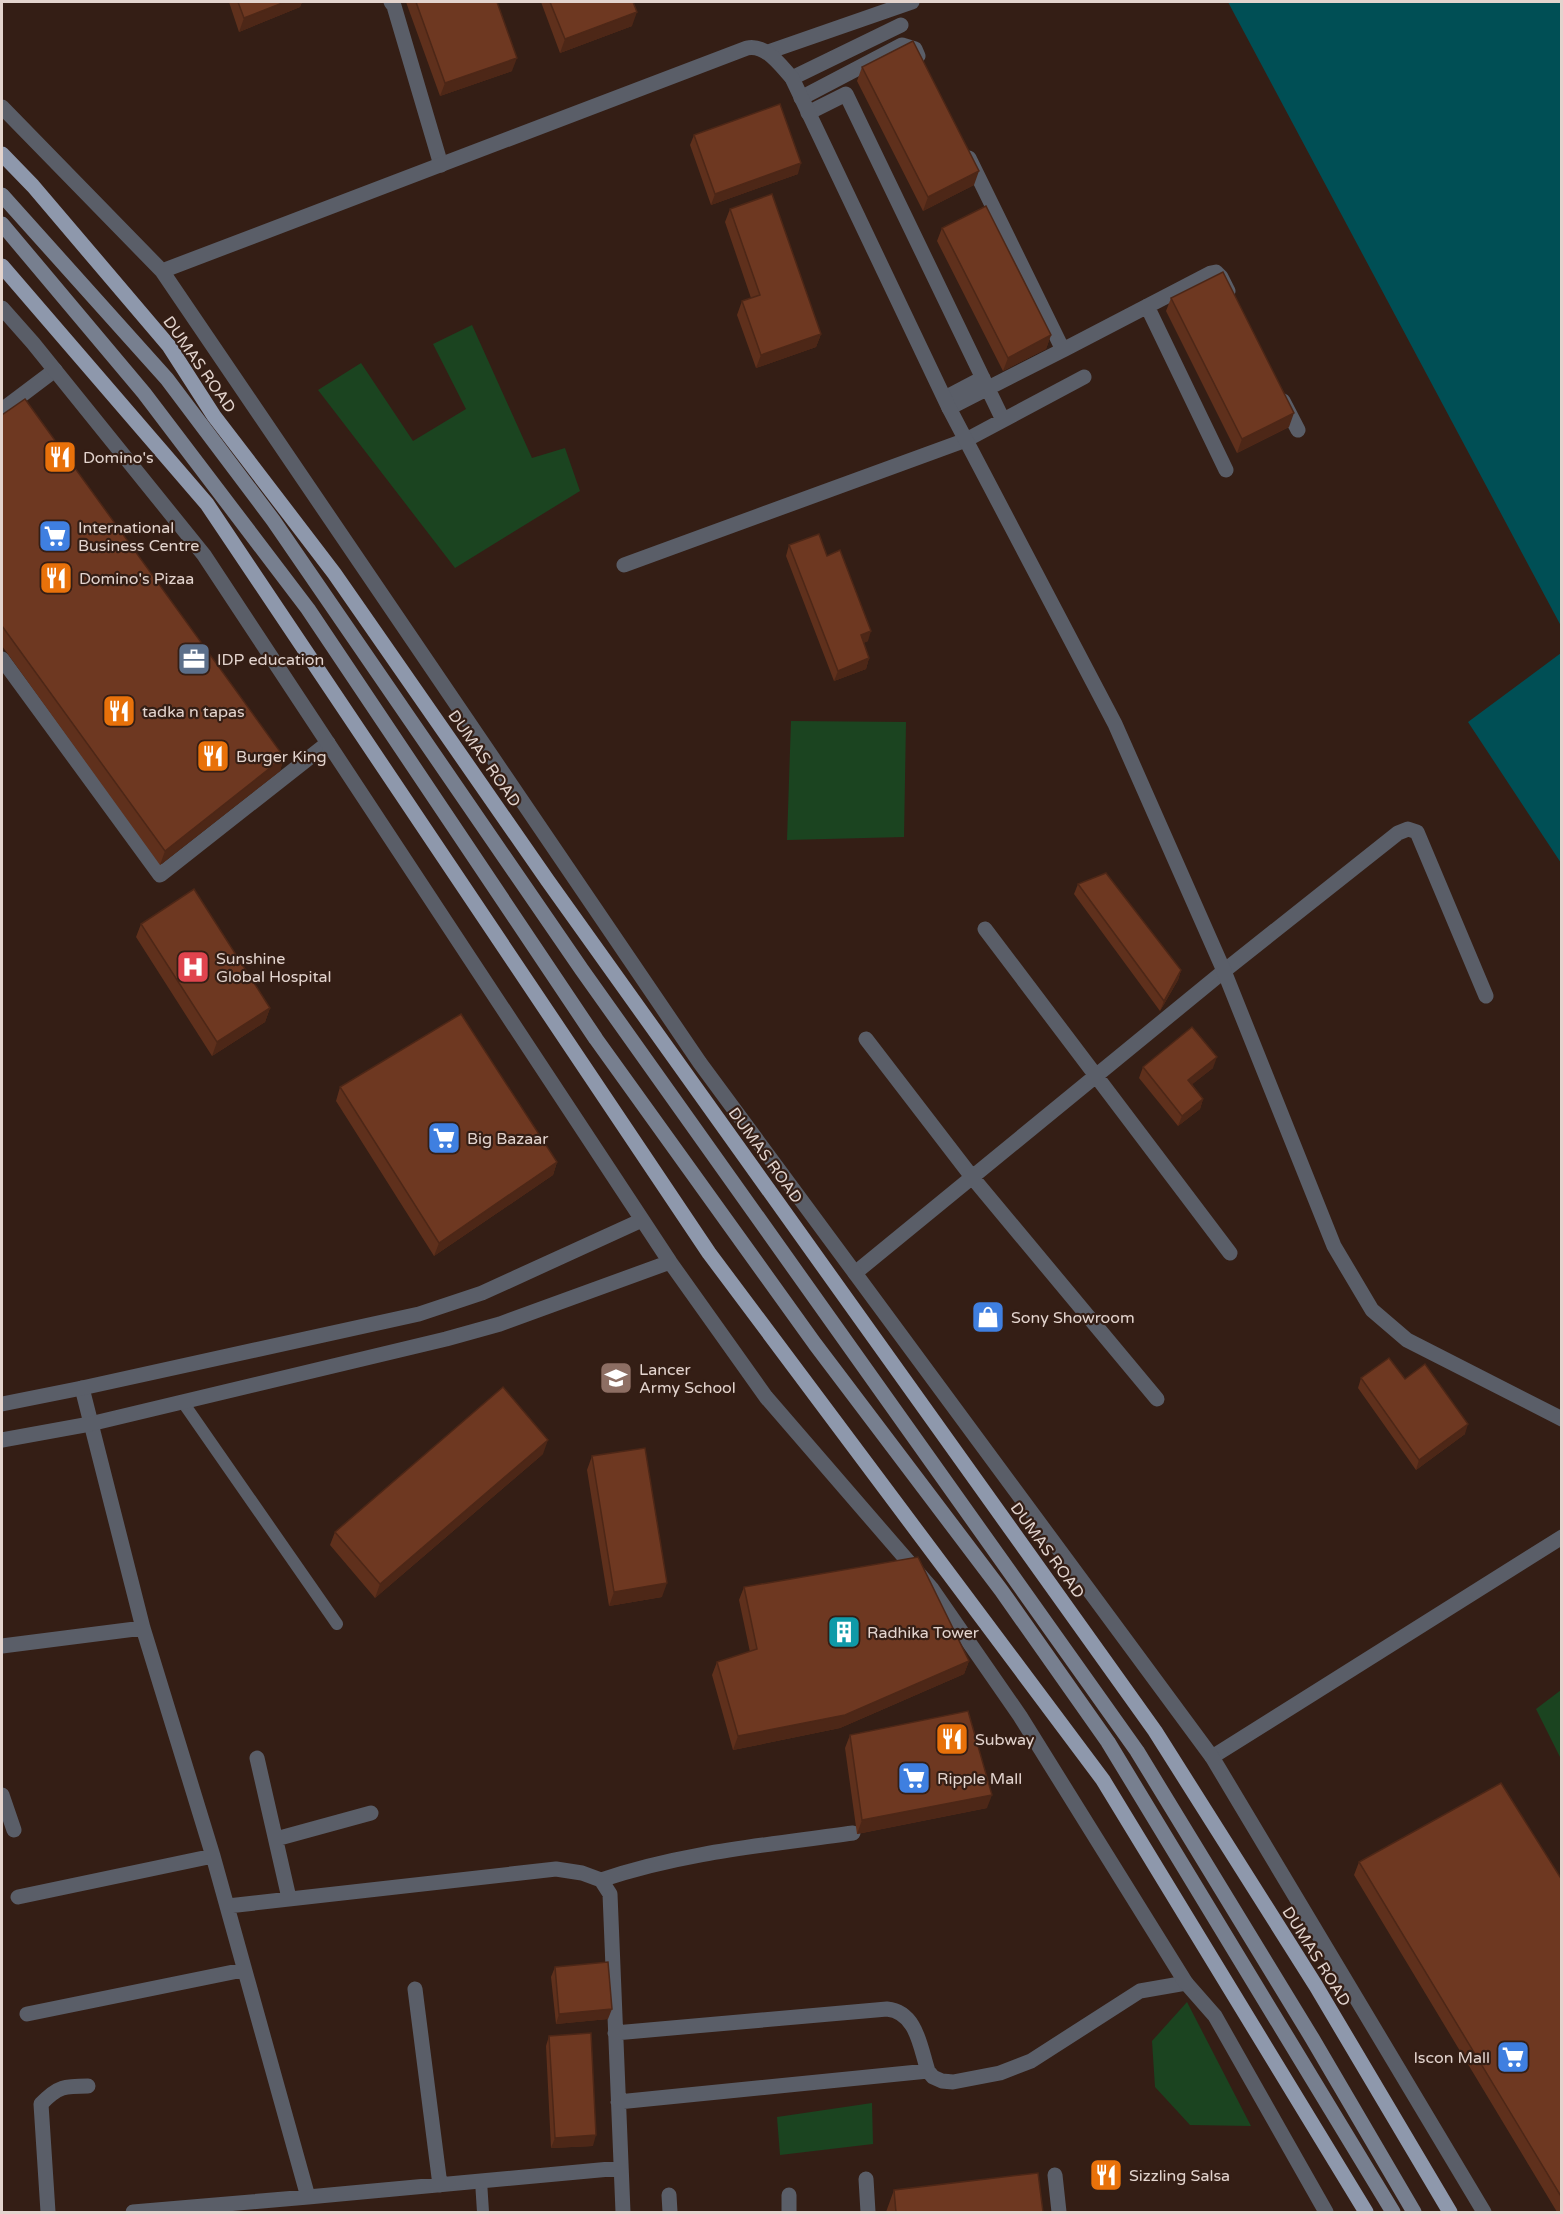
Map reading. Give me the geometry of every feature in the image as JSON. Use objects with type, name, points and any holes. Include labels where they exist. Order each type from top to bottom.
[{"type":"main road","name":"DUMAS ROAD","points":[[2,154],[33,186],[169,346],[214,416],[334,573],[548,881],[1155,1731],[1316,1986],[1450,2212]]},
{"type":"main road","points":[[2,195],[167,379],[273,520],[582,970],[1137,1750],[1312,2038],[1414,2212]]},
{"type":"main road","points":[[2,224],[144,393],[308,609],[603,1048],[815,1344],[1001,1590],[1108,1742],[1393,2212]]},
{"type":"main road","points":[[2,266],[207,504],[709,1252],[1103,1780],[1366,2212]]},
{"type":"street","points":[[391,2],[441,165]]},
{"type":"street","points":[[768,52],[912,2]]},
{"type":"street","points":[[792,78],[901,25]]},
{"type":"street","points":[[801,98],[902,45],[915,49],[926,70]]},
{"type":"street","points":[[162,271],[747,48],[755,46],[768,52],[792,78],[947,403],[1115,724],[1224,971],[1334,1246],[1372,1310],[1407,1340],[1562,1419]]},
{"type":"street","points":[[828,60],[1003,420]]},
{"type":"street","points":[[808,113],[846,94]]},
{"type":"street","points":[[2,106],[162,271],[700,1063],[1212,1756],[1484,2212]]},
{"type":"street","points":[[963,146],[1063,350]]},
{"type":"street","points":[[947,403],[985,383],[1063,350],[1210,273],[1216,272],[1221,277],[1237,308]]},
{"type":"street","points":[[1147,306],[1226,470]]},
{"type":"street","points":[[2,308],[204,555],[670,1262],[766,1397],[932,1589],[1020,1716],[1186,1983],[1215,2016],[1326,2212]]},
{"type":"street","points":[[2,410],[22,402],[55,370]]},
{"type":"street","points":[[624,565],[966,440],[1084,377]]},
{"type":"street","points":[[1277,389],[1298,430]]},
{"type":"street","points":[[2,659],[160,875],[287,767],[328,743]]},
{"type":"street","points":[[855,1273],[1224,971],[1398,833],[1408,829],[1417,832],[1486,996]]},
{"type":"street","points":[[985,929],[1230,1253]]},
{"type":"street","points":[[866,1039],[972,1177],[1157,1399]]},
{"type":"street","points":[[2,1404],[419,1314],[482,1293],[642,1220]]},
{"type":"street","points":[[2,1440],[90,1424],[446,1339],[489,1327],[670,1262]]},
{"type":"street","points":[[82,1388],[143,1628],[228,1906],[243,1970],[308,2197]]},
{"type":"street","points":[[1212,1756],[1562,1537]]},
{"type":"street","points":[[2,1646],[143,1628]]},
{"type":"street","points":[[257,1758],[289,1898]]},
{"type":"street","points":[[2,1795],[14,1830]]},
{"type":"street","points":[[276,1839],[371,1813]]},
{"type":"street","points":[[601,1880],[634,1869],[693,1855],[853,1833]]},
{"type":"street","points":[[18,1897],[213,1856]]},
{"type":"street","points":[[228,1906],[556,1869],[582,1873],[601,1880],[610,1893],[623,2212]]},
{"type":"street","points":[[27,2014],[243,1970]]},
{"type":"street","points":[[615,2033],[887,2009],[898,2010],[907,2016],[913,2025],[928,2071],[933,2078],[953,2082],[1000,2073],[1031,2061],[1140,1991],[1186,1983]]},
{"type":"street","points":[[415,1989],[440,2185]]},
{"type":"street","points":[[618,2102],[928,2071]]},
{"type":"street","points":[[48,2212],[41,2104],[54,2090],[68,2086],[88,2086]]},
{"type":"street","points":[[133,2212],[621,2168]]},
{"type":"street","points":[[1055,2175],[1059,2212]]},
{"type":"street","points":[[866,2179],[868,2212]]},
{"type":"street","points":[[669,2195],[670,2212]]},
{"type":"street","points":[[789,2195],[789,2212]]},
{"type":"lane","points":[[182,1401],[337,1624]]},
{"type":"lane","points":[[481,2181],[483,2212]]},
{"type":"green space","points":[[472,325],[532,458],[565,448],[580,491],[455,568],[318,390],[361,363],[413,441],[466,409],[433,344]]},
{"type":"green space","points":[[791,721],[906,722],[904,837],[787,840]]},
{"type":"green space","points":[[1561,1690],[1561,1759],[1536,1709]]},
{"type":"green space","points":[[1187,2002],[1251,2126],[1190,2125],[1155,2087],[1152,2041]]},
{"type":"green space","points":[[872,2103],[873,2144],[780,2155],[777,2117]]},
{"type":"water","points":[[1228,2],[1561,2],[1561,626]]},
{"type":"water","points":[[1561,653],[1561,863],[1468,722]]},
{"type":"building","points":[[238,2],[285,2],[244,18]]},
{"type":"building","points":[[416,2],[497,2],[517,58],[445,83]]},
{"type":"building","points":[[550,2],[633,2],[637,12],[565,39]]},
{"type":"building","points":[[913,41],[979,171],[928,197],[862,67]]},
{"type":"building","points":[[780,104],[801,163],[715,194],[694,135]]},
{"type":"building","points":[[772,194],[821,334],[761,355],[742,301],[760,295],[730,209]]},
{"type":"building","points":[[986,206],[1051,335],[1008,358],[942,228]]},
{"type":"building","points":[[1223,272],[1294,413],[1242,439],[1171,298]]},
{"type":"building","name":"International Business Centre","points":[[25,399],[284,757],[165,851],[2,626],[2,415]]},
{"type":"building","points":[[819,534],[827,556],[840,550],[871,631],[861,635],[869,658],[838,671],[789,545]]},
{"type":"building","points":[[1106,873],[1181,970],[1164,1001],[1078,884]]},
{"type":"building","points":[[194,889],[270,1008],[217,1042],[141,924]]},
{"type":"building","name":"Big Bazaar","points":[[461,1014],[557,1162],[439,1243],[340,1087]]},
{"type":"building","points":[[1192,1027],[1217,1057],[1188,1080],[1203,1099],[1182,1116],[1143,1067]]},
{"type":"building","points":[[1389,1358],[1405,1379],[1425,1364],[1468,1424],[1419,1460],[1361,1378]]},
{"type":"building","points":[[503,1387],[548,1440],[380,1584],[335,1532]]},
{"type":"building","points":[[645,1448],[667,1583],[614,1592],[592,1456]]},
{"type":"building","name":"Radhika Tower","points":[[918,1557],[969,1661],[845,1715],[738,1736],[717,1662],[757,1649],[744,1587]]},
{"type":"building","name":"Ripple Mall","points":[[968,1711],[992,1795],[862,1820],[850,1735]]},
{"type":"building","name":"Iscon Mall","points":[[1501,1783],[1562,1880],[1562,2198],[1359,1862]]},
{"type":"building","points":[[608,1962],[612,2009],[559,2014],[555,1967]]},
{"type":"building","points":[[591,2033],[596,2135],[555,2138],[549,2036]]},
{"type":"building","points":[[1038,2173],[1043,2212],[896,2212],[894,2190]]},
{"type":"place","name":"Domino's","points":[[60,457]]},
{"type":"place","name":"International Business Centre","points":[[55,536]]},
{"type":"place","name":"Domino's Pizaa","points":[[56,578]]},
{"type":"place","name":"IDP education","points":[[194,659]]},
{"type":"place","name":"tadka n tapas","points":[[119,711]]},
{"type":"place","name":"Burger King","points":[[213,756]]},
{"type":"place","name":"Sunshine Global Hospital","points":[[193,967]]},
{"type":"place","name":"Big Bazaar","points":[[444,1138]]},
{"type":"place","name":"Sony Showroom","points":[[988,1317]]},
{"type":"place","name":"Lancer Army School","points":[[616,1378]]},
{"type":"place","name":"Radhika Tower","points":[[844,1632]]},
{"type":"place","name":"Subway","points":[[952,1739]]},
{"type":"place","name":"Ripple Mall","points":[[914,1778]]},
{"type":"place","name":"Iscon Mall","points":[[1513,2057]]},
{"type":"place","name":"Sizzling Salsa","points":[[1106,2175]]}]
